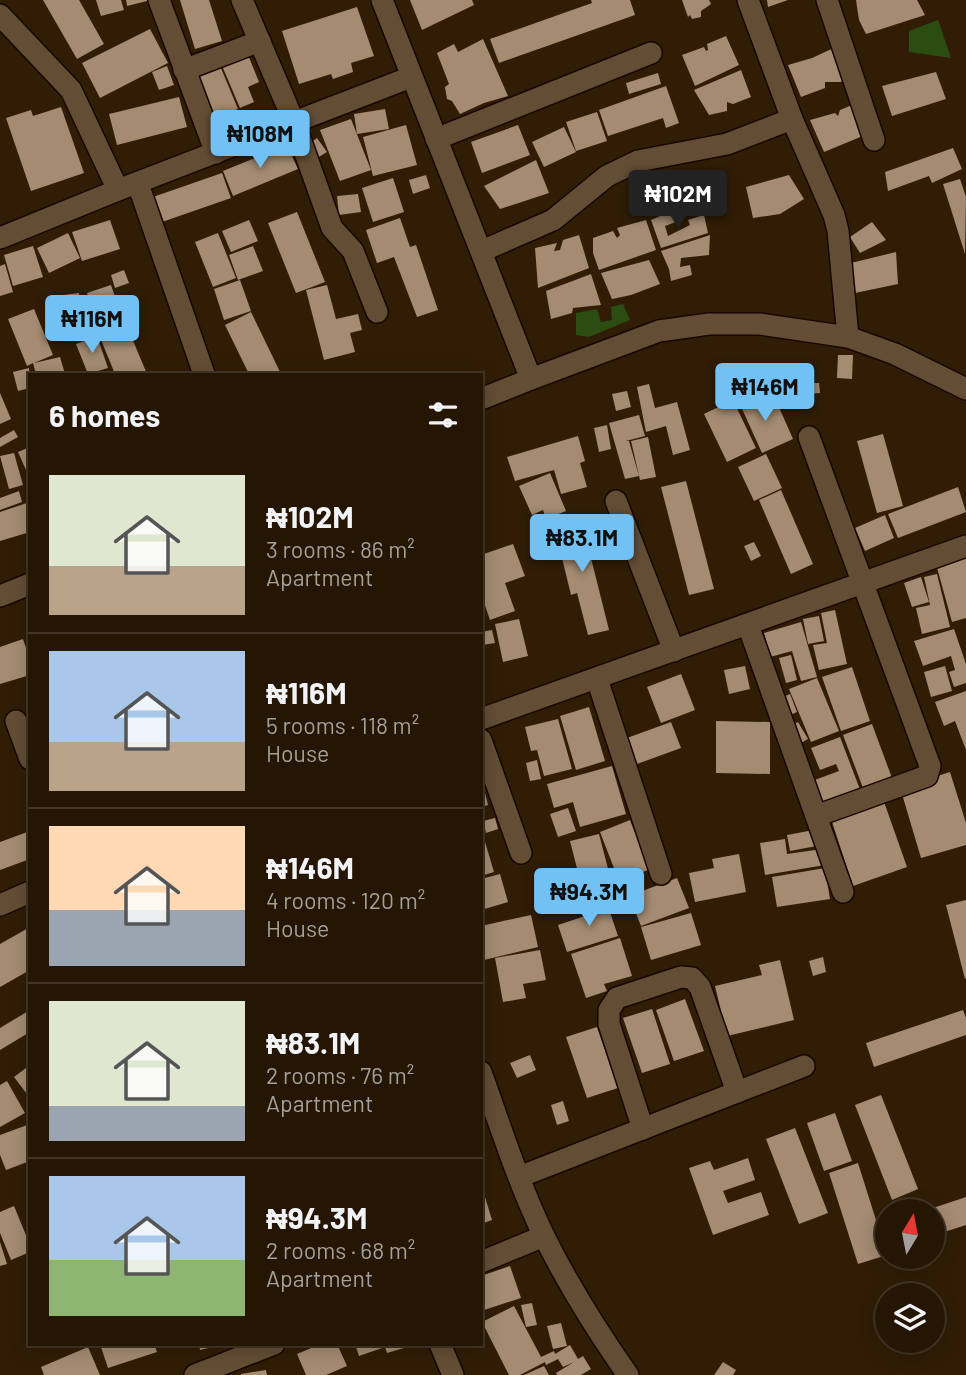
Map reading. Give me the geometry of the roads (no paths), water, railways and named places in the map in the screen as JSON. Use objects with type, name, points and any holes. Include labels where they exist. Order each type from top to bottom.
[{"type":"street","points":[[159,0],[216,153]]},
{"type":"street","points":[[242,0],[295,122],[332,228],[353,251],[377,312]]},
{"type":"street","points":[[382,0],[531,379]]},
{"type":"street","points":[[748,0],[792,119],[834,215],[838,231],[848,337]]},
{"type":"street","points":[[827,0],[874,139]]},
{"type":"street","points":[[0,15],[71,90],[128,187],[204,373]]},
{"type":"street","points":[[184,69],[260,41]]},
{"type":"street","points":[[436,139],[651,53]]},
{"type":"street","points":[[0,238],[411,77]]},
{"type":"street","points":[[482,251],[553,220],[607,176],[638,161],[727,144],[792,119]]},
{"type":"street","points":[[483,399],[659,331],[709,324],[761,324],[848,337],[895,354],[966,389]]},
{"type":"street","points":[[809,438],[930,771],[927,776],[816,816]]},
{"type":"street","points":[[616,501],[674,651]]},
{"type":"street","points":[[483,718],[966,546]]},
{"type":"street","points":[[0,596],[28,585]]},
{"type":"street","points":[[748,625],[844,892]]},
{"type":"street","points":[[597,679],[661,874]]},
{"type":"street","points":[[16,721],[28,754]]},
{"type":"street","points":[[483,746],[521,853]]},
{"type":"street","points":[[0,905],[28,893]]},
{"type":"street","points":[[643,1129],[609,1024],[610,1010],[617,998],[681,977],[692,978],[700,987],[737,1092]]},
{"type":"street","points":[[519,1177],[804,1066]]},
{"type":"street","points":[[483,1078],[519,1177],[544,1236],[583,1308],[628,1375]]},
{"type":"street","points":[[483,1261],[544,1236]]},
{"type":"street","points":[[195,1375],[242,1350],[263,1346]]},
{"type":"street","points":[[441,1346],[453,1375]]}]
